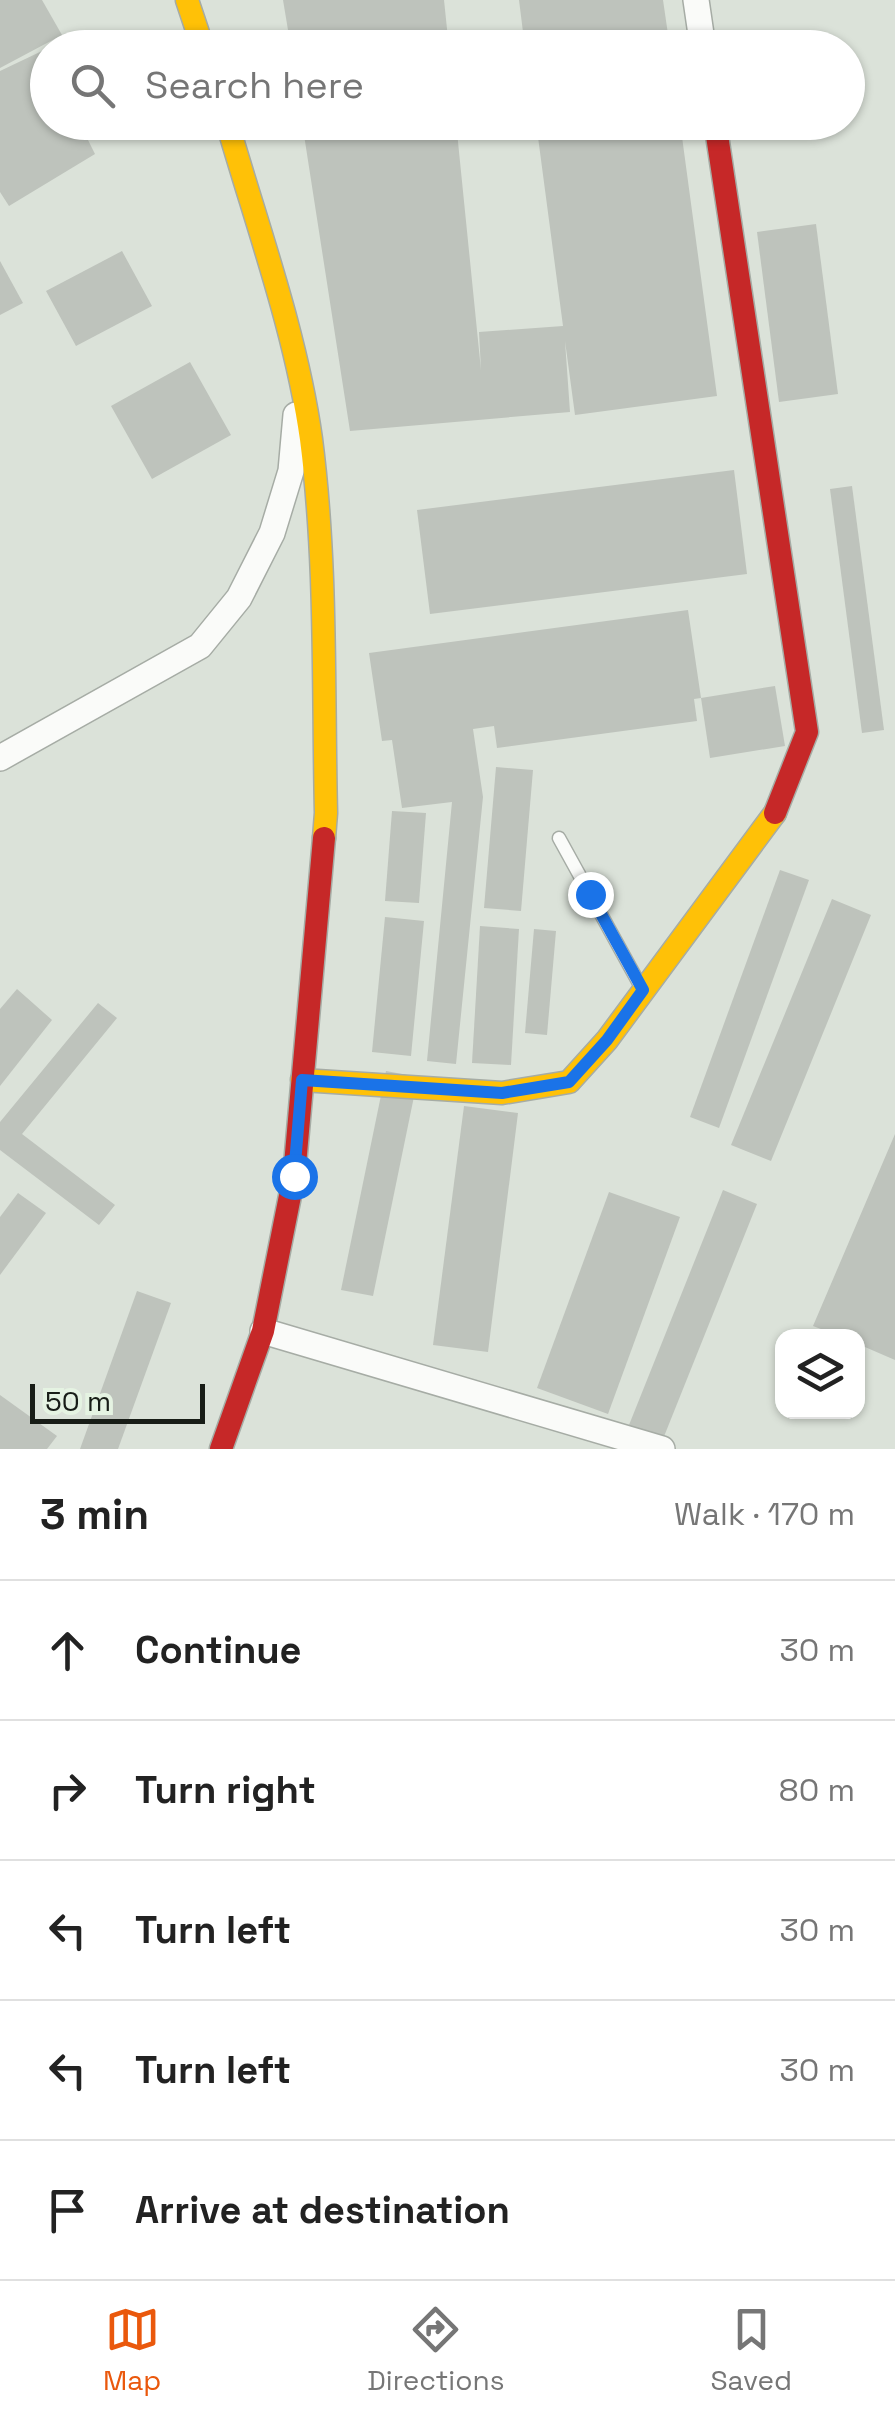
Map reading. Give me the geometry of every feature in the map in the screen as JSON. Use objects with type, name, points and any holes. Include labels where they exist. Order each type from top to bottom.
[{"type":"street","points":[[187,0],[197,30]]},
{"type":"street","points":[[696,0],[701,30]]},
{"type":"street","points":[[221,1449],[263,1331],[294,1176],[326,813],[318,535],[311,441],[300,375],[232,140]]},
{"type":"street","points":[[302,1080],[502,1093],[569,1082],[607,1040],[779,808],[806,732],[718,140]]},
{"type":"street","points":[[0,758],[200,646],[240,598],[272,533],[290,471],[300,375]]},
{"type":"street","points":[[263,1331],[662,1449]]},
{"type":"lane","points":[[559,838],[643,990]]},
{"type":"building","points":[[0,0],[42,0],[59,30],[30,30],[30,52],[0,68]]},
{"type":"building","points":[[283,0],[444,0],[447,30],[288,30]]},
{"type":"building","points":[[519,0],[663,0],[667,30],[523,30]]},
{"type":"building","points":[[30,57],[30,140],[88,140],[95,154],[9,206],[0,192],[0,71]]},
{"type":"building","points":[[305,140],[458,140],[481,370],[479,332],[563,326],[538,140],[682,140],[717,396],[575,415],[565,341],[570,412],[350,431]]},
{"type":"building","points":[[816,224],[838,394],[779,402],[757,232]]},
{"type":"building","points":[[122,251],[152,306],[76,346],[46,291]]},
{"type":"building","points":[[0,261],[23,303],[0,315]]},
{"type":"building","points":[[190,362],[231,435],[152,479],[111,406]]},
{"type":"building","points":[[734,470],[747,574],[430,614],[417,510]]},
{"type":"building","points":[[852,486],[884,730],[862,733],[830,489]]},
{"type":"building","points":[[688,610],[701,698],[694,699],[697,721],[497,748],[494,726],[473,729],[483,797],[456,1064],[427,1061],[452,802],[402,808],[392,740],[382,741],[369,653]]},
{"type":"building","points":[[775,686],[785,746],[710,758],[701,698]]},
{"type":"building","points":[[496,767],[533,770],[521,911],[484,908]]},
{"type":"building","points":[[392,811],[426,813],[419,903],[385,901]]},
{"type":"building","points":[[780,870],[809,880],[719,1128],[690,1117]]},
{"type":"building","points":[[832,899],[871,915],[771,1161],[731,1145]]},
{"type":"building","points":[[385,917],[424,921],[411,1056],[372,1052]]},
{"type":"building","points":[[480,926],[519,929],[511,1065],[472,1063]]},
{"type":"building","points":[[534,929],[556,931],[547,1035],[525,1033]]},
{"type":"building","points":[[17,989],[52,1020],[0,1086],[0,1009]]},
{"type":"building","points":[[98,1003],[117,1018],[22,1134],[115,1205],[99,1225],[0,1150],[0,1122]]},
{"type":"building","points":[[386,1071],[418,1077],[373,1296],[341,1290]]},
{"type":"building","points":[[464,1106],[518,1113],[488,1352],[433,1345]]},
{"type":"building","points":[[895,1134],[895,1360],[865,1347],[865,1329],[813,1326]]},
{"type":"building","points":[[723,1190],[757,1204],[663,1439],[629,1425]]},
{"type":"building","points":[[609,1192],[680,1217],[608,1414],[537,1388]]},
{"type":"building","points":[[18,1193],[46,1213],[0,1275],[0,1217]]},
{"type":"building","points":[[137,1291],[171,1303],[118,1449],[80,1449]]},
{"type":"building","points":[[0,1395],[57,1436],[47,1449],[0,1449]]},
{"type":"traffic: slow","points":[[187,0],[197,30]]},
{"type":"traffic: slow","points":[[232,140],[286,319],[311,439],[322,579],[324,838]]},
{"type":"traffic: slow","points":[[302,1080],[502,1093],[569,1082],[607,1040],[775,813]]},
{"type":"traffic: jam","points":[[718,140],[807,732],[775,813]]},
{"type":"traffic: jam","points":[[221,1449],[263,1331],[294,1176],[324,838]]},
{"type":"route","points":[[294,1176],[302,1080],[502,1093],[569,1082],[607,1040],[643,990],[590,894]]}]
